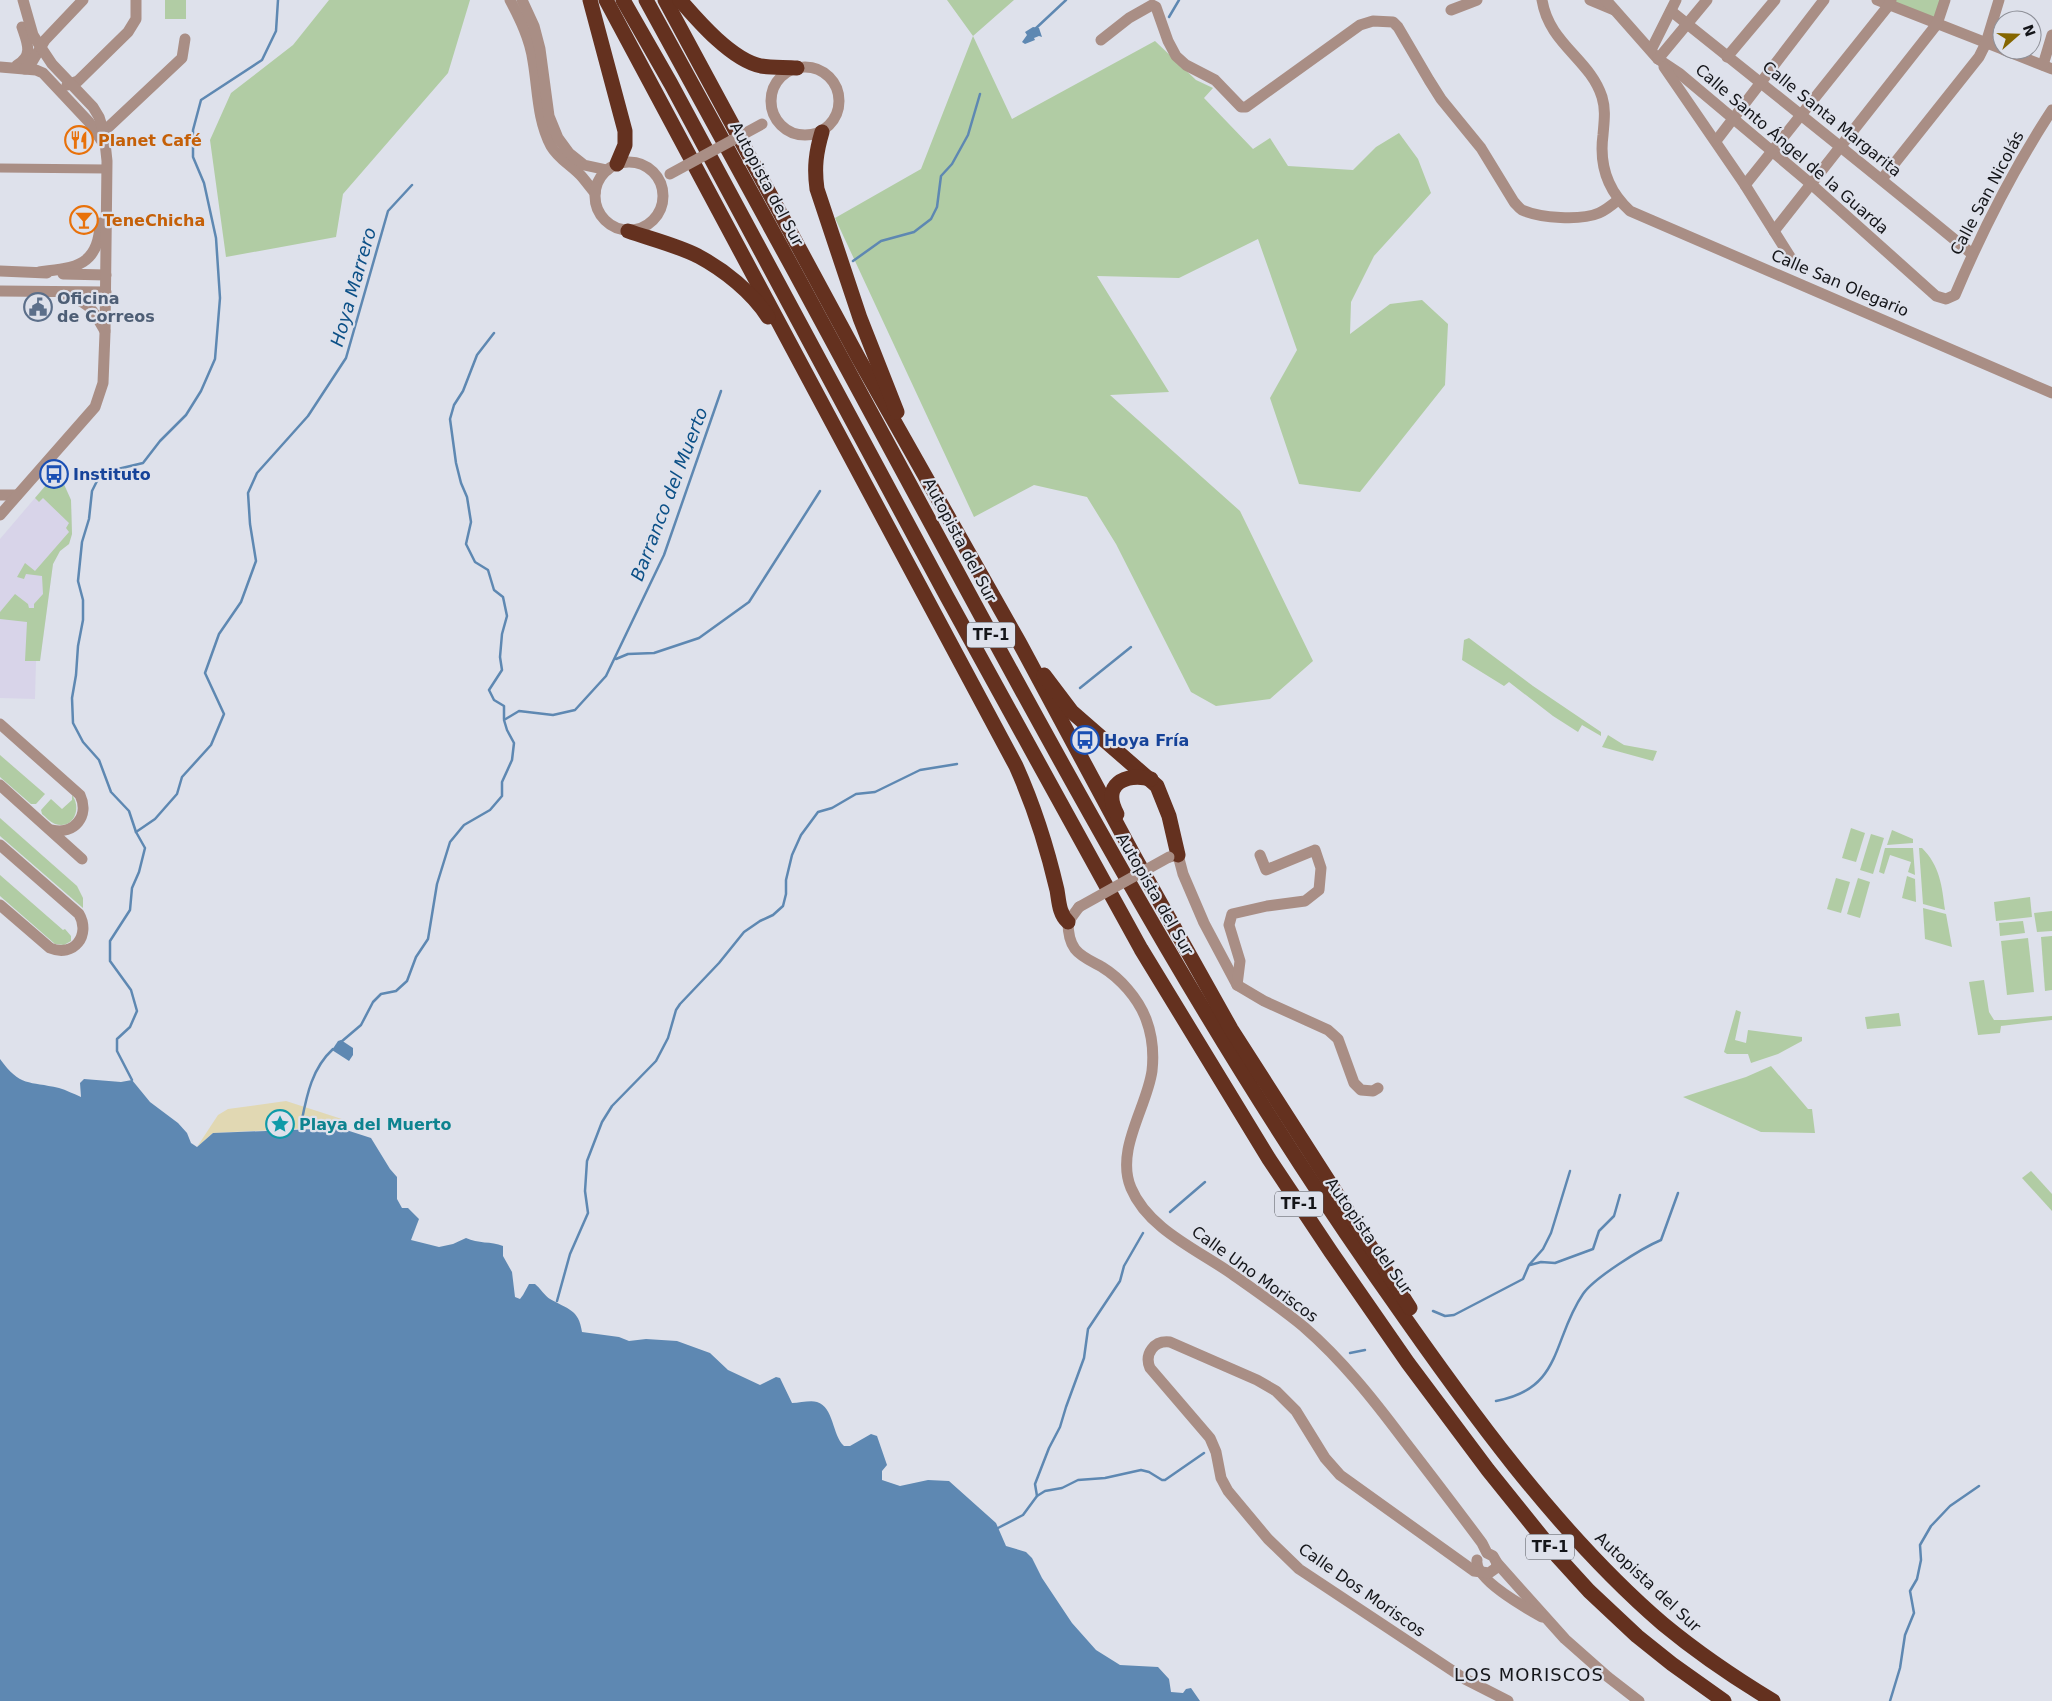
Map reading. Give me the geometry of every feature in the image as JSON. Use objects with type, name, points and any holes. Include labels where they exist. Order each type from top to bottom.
[{"type":"highway","points":[[590,0],[625,131],[625,145],[612,167]]},
{"type":"highway","points":[[606,0],[1016,766],[1042,832],[1062,914],[1068,922]]},
{"type":"highway","name":"TF-1","points":[[624,0],[946,595],[1142,949],[1210,1064],[1289,1190],[1408,1363],[1488,1470],[1558,1557],[1589,1591],[1637,1636],[1724,1701]]},
{"type":"highway","name":"Autopista del Sur","points":[[646,0],[1072,783],[1181,975],[1294,1157],[1417,1336],[1485,1427],[1559,1519],[1600,1565],[1662,1623],[1705,1657],[1773,1701]]},
{"type":"highway","points":[[665,0],[859,359],[1019,642],[1133,854],[1231,1029],[1485,1427]]},
{"type":"highway","points":[[680,0],[695,18],[730,49],[747,60],[760,66],[797,68]]},
{"type":"highway","points":[[822,132],[815,155],[814,172],[817,189],[860,318],[919,466]]},
{"type":"highway","points":[[628,231],[697,256],[727,274],[761,307],[816,392]]},
{"type":"highway","points":[[866,483],[946,595]]},
{"type":"highway","points":[[1019,642],[1072,712],[1151,779],[1161,793],[1167,810],[1173,856]]},
{"type":"highway","points":[[1133,854],[1129,836],[1112,802],[1113,792],[1117,784],[1124,779],[1140,776],[1151,779]]},
{"type":"street","points":[[0,515],[95,407],[103,383],[106,333],[106,149],[93,107],[76,84],[52,64],[40,46],[33,35],[22,0]]},
{"type":"street","points":[[5,67],[20,64],[26,58],[29,49],[20,18],[22,0]]},
{"type":"street","points":[[25,69],[32,62],[40,46],[83,0]]},
{"type":"street","points":[[81,113],[74,94],[76,84],[128,32],[136,19],[136,0]]},
{"type":"street","points":[[510,0],[522,24],[529,44],[533,60],[537,103],[544,131],[552,148],[563,162],[582,177],[595,193]]},
{"type":"street","points":[[522,0],[534,26],[540,48],[549,116],[558,138],[569,153],[584,165],[612,167],[628,162],[640,164],[651,170],[659,180],[663,197],[660,211],[643,228],[628,231],[617,228],[605,221],[596,207],[595,193],[598,180],[612,167]]},
{"type":"street","points":[[1452,10],[1477,0]]},
{"type":"street","points":[[1101,40],[1129,18],[1152,5],[1156,7],[1168,41],[1176,56],[1186,65],[1215,80],[1241,107],[1246,107],[1360,25],[1373,21],[1393,22],[1398,27],[1441,99],[1481,148],[1514,202],[1521,209],[1540,214],[1576,218],[1599,213],[1609,208],[1618,200],[1604,172],[1602,152],[1605,119],[1602,98],[1596,83],[1548,23],[1542,0]]},
{"type":"street","name":"Calle Santo Ángel de la Guarda","points":[[1590,0],[1618,5]]},
{"type":"street","name":"Calle Santo Ángel de la Guarda","points":[[1606,0],[1618,5],[1658,60],[1733,118],[1811,184],[1936,296],[1946,299],[1955,295]]},
{"type":"street","points":[[1650,50],[1676,0]]},
{"type":"street","points":[[1658,60],[1708,0]]},
{"type":"street","points":[[1727,57],[1775,0]]},
{"type":"street","points":[[1716,142],[1824,0]]},
{"type":"street","points":[[1876,0],[1890,3],[1992,45]]},
{"type":"street","points":[[1774,231],[1937,24],[1944,0]]},
{"type":"street","points":[[1882,179],[1979,57],[1986,43],[1999,0]]},
{"type":"street","points":[[1745,185],[1890,3]]},
{"type":"street","name":"Calle Santa Margarita","points":[[1671,11],[1882,179],[1972,254]]},
{"type":"street","points":[[2029,60],[2048,67],[2052,35]]},
{"type":"street","points":[[101,134],[182,58],[185,39]]},
{"type":"street","name":"Calle San Olegario","points":[[1658,60],[1745,185],[1794,263]]},
{"type":"street","points":[[5,67],[36,70],[42,73],[101,134]]},
{"type":"street","points":[[797,68],[818,69],[826,74],[837,89],[839,98],[837,114],[829,126],[822,132],[807,136],[795,134],[784,128],[774,117],[771,106],[771,94],[774,86],[787,72],[797,68]]},
{"type":"street","points":[[48,78],[62,85],[76,84]]},
{"type":"street","points":[[1684,95],[1693,86]]},
{"type":"street","name":"Calle San Nicolás","points":[[1955,295],[1972,254],[2034,138],[2052,110]]},
{"type":"street","points":[[659,180],[774,117]]},
{"type":"street","points":[[0,168],[107,169]]},
{"type":"street","name":"Calle San Olegario","points":[[1618,200],[1630,211],[2052,393]]},
{"type":"street","points":[[39,272],[79,266],[95,252],[100,233],[101,214],[107,204]]},
{"type":"street","points":[[0,271],[106,275]]},
{"type":"street","points":[[0,291],[106,292]]},
{"type":"street","points":[[21,292],[78,298],[93,310],[106,333]]},
{"type":"street","points":[[0,495],[17,495]]},
{"type":"street","points":[[0,724],[80,795],[83,812],[74,827],[63,831],[52,830]]},
{"type":"street","points":[[0,785],[82,859]]},
{"type":"street","points":[[0,845],[79,914],[83,926],[81,939],[69,950],[61,951],[50,948],[0,905]]},
{"type":"street","points":[[1237,985],[1240,961],[1229,925],[1232,914],[1267,906],[1305,901],[1319,890],[1321,868],[1315,850],[1266,870],[1260,855]]},
{"type":"street","points":[[1068,922],[1079,908],[1173,856],[1183,874],[1204,923],[1237,985],[1264,1001],[1328,1030],[1338,1039],[1354,1082],[1361,1090],[1373,1091],[1378,1088]]},
{"type":"street","name":"Calle Uno Moriscos","points":[[1068,922],[1070,941],[1076,950],[1105,969],[1125,986],[1137,1002],[1149,1029],[1152,1043],[1152,1072],[1130,1140],[1128,1158],[1130,1187],[1138,1201],[1160,1224],[1287,1314],[1337,1358],[1423,1463],[1482,1543],[1482,1557],[1493,1556],[1540,1609],[1546,1619],[1595,1666],[1640,1701]]},
{"type":"street","name":"Calle Dos Moriscos","points":[[1456,1557],[1340,1475],[1325,1458],[1296,1411],[1276,1391],[1257,1380],[1170,1342],[1160,1343],[1152,1348],[1148,1358],[1150,1368],[1210,1438],[1216,1452],[1224,1485],[1282,1554],[1310,1577],[1465,1679],[1508,1701]]},
{"type":"street","points":[[1456,1557],[1470,1562],[1482,1557]]},
{"type":"street","points":[[1456,1557],[1474,1571],[1487,1574],[1496,1568],[1497,1562]]},
{"type":"street","points":[[1482,1557],[1477,1567],[1488,1582],[1546,1619]]},
{"type":"shaded area","points":[[58,471],[71,500],[72,534],[69,544],[60,551],[53,564],[40,661],[36,661],[35,699],[0,698],[0,539]]},
{"type":"green space","points":[[165,0],[186,0],[186,19],[165,19]]},
{"type":"green space","points":[[329,0],[470,0],[448,73],[343,194],[336,237],[226,257],[210,140],[231,93],[293,45]]},
{"type":"green space","points":[[947,0],[1014,0],[973,36]]},
{"type":"green space","points":[[1891,0],[1945,0],[1937,24]]},
{"type":"green space","points":[[973,36],[1012,119],[1155,41],[1196,80],[1213,88],[1204,98],[1253,149],[1270,138],[1288,166],[1353,170],[1376,147],[1399,133],[1418,159],[1431,193],[1374,256],[1351,302],[1350,334],[1390,304],[1422,300],[1448,324],[1445,385],[1360,492],[1299,484],[1270,398],[1297,350],[1258,239],[1179,278],[1097,276],[1169,392],[1110,395],[1240,511],[1313,661],[1270,699],[1216,706],[1191,692],[1116,544],[1087,497],[1034,485],[974,517],[835,218],[921,169]]},
{"type":"green space","points":[[58,471],[71,500],[72,534],[69,544],[60,551],[53,564],[40,661],[25,661],[27,622],[0,619],[0,612],[15,594],[28,604],[29,608],[34,608],[34,604],[43,594],[42,576],[26,574],[24,579],[17,577],[25,563],[35,571],[69,532],[66,528],[69,523],[43,498],[39,502],[35,498]]},
{"type":"green space","points":[[1469,638],[1533,686],[1601,732],[1601,736],[1582,725],[1578,732],[1553,716],[1509,682],[1504,686],[1462,660],[1464,640]]},
{"type":"green space","points":[[1608,735],[1624,745],[1657,751],[1653,761],[1602,747]]},
{"type":"green space","points":[[0,755],[45,794],[36,804],[31,804],[0,777]]},
{"type":"green space","points":[[72,795],[75,800],[76,811],[74,817],[67,824],[55,824],[42,814],[41,810],[51,799],[62,809],[72,800]]},
{"type":"green space","points":[[0,818],[77,886],[83,898],[83,908],[0,836]]},
{"type":"green space","points":[[1851,828],[1865,833],[1856,862],[1842,858]]},
{"type":"green space","points":[[1892,830],[1913,839],[1913,843],[1887,845]]},
{"type":"green space","points":[[1871,834],[1884,838],[1873,874],[1860,870]]},
{"type":"green space","points":[[1885,848],[1913,848],[1915,875],[1908,872],[1911,862],[1890,855],[1884,874],[1879,872]]},
{"type":"green space","points":[[1919,848],[1922,848],[1928,855],[1936,869],[1945,910],[1923,904]]},
{"type":"green space","points":[[0,875],[63,930],[65,929],[71,936],[71,941],[64,945],[55,944],[0,896]]},
{"type":"green space","points":[[1907,876],[1915,879],[1916,902],[1902,898]]},
{"type":"green space","points":[[1836,878],[1850,882],[1841,913],[1827,909]]},
{"type":"green space","points":[[1858,878],[1870,882],[1860,918],[1847,914]]},
{"type":"green space","points":[[2030,897],[2032,917],[1996,921],[1994,902]]},
{"type":"green space","points":[[1923,908],[1946,914],[1952,947],[1925,939]]},
{"type":"green space","points":[[2052,911],[2052,931],[2037,932],[2034,913]]},
{"type":"green space","points":[[2023,921],[2025,933],[2000,936],[1999,923]]},
{"type":"green space","points":[[2052,936],[2052,990],[2045,991],[2041,937]]},
{"type":"green space","points":[[2028,938],[2034,992],[2007,995],[2001,941]]},
{"type":"green space","points":[[1984,980],[1989,1012],[1994,1020],[2052,1016],[2052,1020],[2001,1026],[2000,1033],[1978,1035],[1969,982]]},
{"type":"green space","points":[[1736,1010],[1741,1012],[1735,1040],[1746,1043],[1748,1030],[1802,1037],[1802,1041],[1778,1054],[1751,1063],[1748,1054],[1727,1054],[1724,1052]]},
{"type":"green space","points":[[1899,1013],[1901,1026],[1867,1029],[1865,1017]]},
{"type":"green space","points":[[1771,1066],[1808,1109],[1812,1109],[1815,1133],[1761,1132],[1683,1097],[1746,1077]]},
{"type":"green space","points":[[2031,1171],[2052,1194],[2052,1211],[2022,1178]]},
{"type":"sand","name":"Playa del Muerto","points":[[286,1101],[348,1121],[347,1130],[312,1128],[213,1133],[197,1147],[218,1115],[228,1109]]},
{"type":"water","points":[[1033,27],[1039,28],[1042,37],[1034,38],[1035,40],[1025,44],[1022,42],[1027,35],[1025,32]]},
{"type":"water","points":[[341,1040],[353,1048],[353,1055],[349,1061],[332,1050],[338,1041]]},
{"type":"water","points":[[0,1059],[20,1079],[59,1088],[81,1097],[80,1083],[84,1079],[121,1082],[132,1080],[150,1102],[178,1123],[187,1133],[191,1143],[197,1147],[213,1133],[340,1128],[371,1138],[397,1177],[397,1199],[402,1208],[408,1208],[419,1219],[411,1240],[439,1247],[453,1244],[466,1238],[503,1246],[503,1256],[512,1272],[515,1297],[520,1299],[529,1284],[535,1284],[548,1298],[575,1314],[582,1332],[619,1337],[629,1341],[646,1339],[677,1341],[710,1353],[728,1370],[760,1385],[776,1377],[780,1378],[792,1403],[814,1401],[827,1409],[837,1435],[844,1446],[850,1446],[871,1434],[877,1436],[887,1465],[882,1471],[882,1480],[900,1486],[928,1480],[949,1481],[996,1523],[1006,1546],[1026,1552],[1032,1558],[1042,1578],[1072,1623],[1096,1650],[1120,1665],[1158,1667],[1169,1679],[1171,1692],[1183,1693],[1186,1689],[1191,1688],[1200,1701],[0,1701]]},
{"type":"waterway","points":[[132,1080],[117,1051],[117,1039],[130,1027],[137,1011],[131,990],[110,961],[110,941],[130,910],[132,888],[139,872],[145,848],[136,832],[129,811],[111,792],[99,760],[83,742],[73,723],[72,698],[83,620],[83,600],[78,581],[82,542],[89,519],[92,491],[101,473],[143,463],[160,441],[186,415],[201,391],[215,359],[220,298],[216,238],[204,183],[193,157],[193,130],[201,100],[262,60],[276,31],[278,0]]},
{"type":"waterway","name":"Barranco del Muerto","points":[[1034,30],[1066,0]]},
{"type":"waterway","points":[[1169,17],[1179,0]]},
{"type":"waterway","name":"Barranco del Muerto","points":[[853,261],[881,241],[914,232],[931,219],[937,207],[941,176],[952,164],[968,135],[980,94]]},
{"type":"waterway","name":"Hoya Marrero","points":[[136,832],[155,819],[177,794],[182,777],[211,745],[224,714],[205,673],[219,634],[241,602],[256,561],[250,524],[248,493],[257,473],[308,416],[346,358],[388,211],[412,185]]},
{"type":"waterway","points":[[494,333],[477,355],[463,391],[454,405],[450,419],[456,463],[467,497],[471,522],[466,544],[475,562],[488,570],[494,590],[503,597],[507,616],[502,634],[500,657],[502,670],[489,690],[494,700],[504,706],[504,719]]},
{"type":"waterway","name":"Barranco del Muerto","points":[[341,1042],[361,1025],[373,1002],[381,994],[396,991],[407,981],[416,957],[428,939],[437,884],[450,842],[464,825],[490,810],[502,796],[502,782],[512,760],[514,743],[504,720],[519,711],[553,715],[575,710],[606,676],[664,555],[721,391]]},
{"type":"waterway","points":[[616,659],[628,654],[654,653],[699,638],[749,602],[820,491]]},
{"type":"waterway","points":[[1080,688],[1131,647]]},
{"type":"waterway","points":[[557,1301],[570,1254],[588,1213],[585,1191],[587,1161],[602,1122],[612,1106],[656,1061],[668,1038],[676,1010],[680,1004],[719,963],[744,932],[773,915],[783,906],[786,894],[786,880],[792,855],[801,835],[818,812],[832,808],[856,794],[875,792],[920,770],[957,764]]},
{"type":"waterway","name":"Barranco del Muerto","points":[[300,1129],[307,1096],[314,1076],[325,1057],[333,1049]]},
{"type":"waterway","points":[[1433,1311],[1445,1316],[1454,1315],[1523,1279],[1529,1265],[1543,1249],[1551,1233],[1570,1171]]},
{"type":"waterway","points":[[1170,1212],[1205,1182]]},
{"type":"waterway","points":[[1496,1401],[1518,1395],[1533,1386],[1545,1374],[1553,1360],[1573,1311],[1583,1294],[1597,1280],[1619,1264],[1661,1240],[1678,1193]]},
{"type":"waterway","points":[[1530,1265],[1541,1262],[1555,1263],[1593,1249],[1599,1231],[1614,1216],[1620,1195]]},
{"type":"waterway","points":[[1037,1496],[1035,1484],[1049,1448],[1060,1427],[1084,1358],[1088,1329],[1120,1281],[1124,1266],[1143,1233]]},
{"type":"waterway","points":[[1350,1353],[1365,1350]]},
{"type":"waterway","points":[[998,1528],[1023,1515],[1037,1496],[1045,1491],[1062,1488],[1078,1480],[1105,1478],[1141,1470],[1165,1480],[1204,1453]]},
{"type":"waterway","points":[[1890,1701],[1900,1668],[1905,1635],[1914,1613],[1910,1591],[1917,1579],[1921,1560],[1920,1545],[1931,1526],[1950,1506],[1979,1486]]},
{"type":"place","name":"Planet Café","points":[[79,140]]},
{"type":"place","name":"TeneChicha","points":[[84,220]]},
{"type":"place","name":"Oficina de Correos","points":[[38,307]]},
{"type":"place","name":"Instituto","points":[[54,474]]},
{"type":"place","name":"Hoya Fría","points":[[1085,740]]},
{"type":"place","name":"Playa del Muerto","points":[[280,1124]]},
{"type":"district","name":"LOS MORISCOS","points":[[1529,1674]]}]
